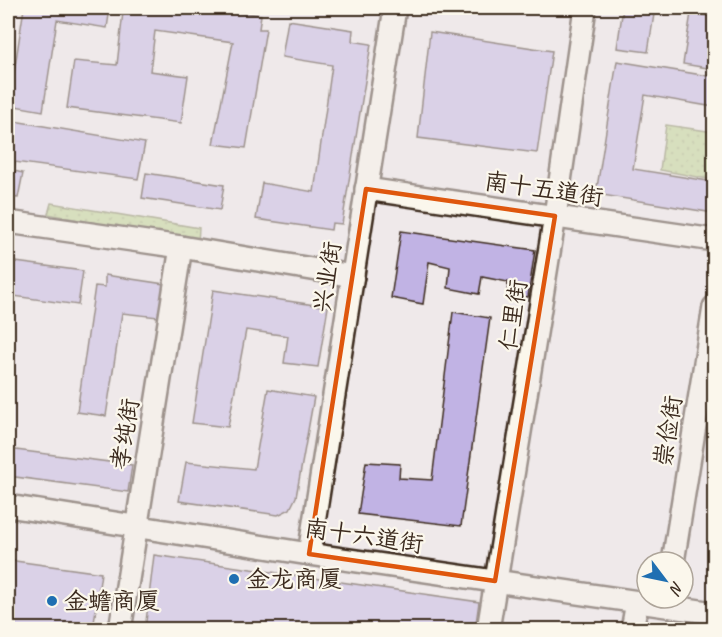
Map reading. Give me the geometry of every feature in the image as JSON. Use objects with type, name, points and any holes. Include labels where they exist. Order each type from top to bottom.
[{"type":"street","name":"兴业街","points":[[309,554],[395,8]]},
{"type":"street","name":"仁里街","points":[[488,630],[555,216],[585,8]]},
{"type":"street","name":"南十五道街","points":[[366,189],[714,240]]},
{"type":"street","points":[[8,222],[181,247],[353,276]]},
{"type":"street","name":"孝纯街","points":[[120,630],[181,247]]},
{"type":"street","name":"崇俭街","points":[[675,550],[714,307]]},
{"type":"street","name":"南十六道街","points":[[8,506],[635,603]]},
{"type":"street","name":"南十六道街","points":[[695,609],[714,613]]},
{"type":"street","points":[[632,630],[636,610]]},
{"type":"highlighted area","points":[[366,189],[555,216],[495,581],[309,554]]},
{"type":"green space","points":[[666,125],[714,132],[714,180],[660,170]]},
{"type":"green space","points":[[51,203],[199,228],[198,243],[48,214]]},
{"type":"building","points":[[24,8],[110,8],[107,28],[57,20],[43,111],[9,105]]},
{"type":"building","points":[[133,8],[206,8],[261,15],[259,29],[266,29],[246,148],[213,144],[233,42],[155,31],[150,71],[188,76],[181,123],[67,108],[74,61],[117,65],[123,12],[132,13]]},
{"type":"building","points":[[336,8],[382,8],[381,14]]},
{"type":"building","points":[[623,8],[655,8],[648,52],[617,48]]},
{"type":"building","points":[[691,13],[714,17],[714,69],[683,64]]},
{"type":"building","points":[[288,20],[353,30],[352,41],[371,44],[342,224],[332,223],[331,230],[256,219],[262,183],[314,192],[332,65],[282,57]]},
{"type":"building","points":[[430,32],[552,51],[537,153],[418,138]]},
{"type":"building","points":[[617,61],[714,77],[714,107],[645,95],[633,169],[714,182],[714,213],[596,194]]},
{"type":"building","points":[[8,120],[145,143],[138,179],[15,162],[14,171],[23,173],[18,198],[8,197]]},
{"type":"building","points":[[146,173],[224,185],[220,210],[142,198]]},
{"type":"building","points":[[401,231],[535,250],[528,297],[507,295],[508,282],[482,277],[479,294],[448,288],[450,267],[429,262],[423,304],[391,298]]},
{"type":"building","points":[[8,261],[83,271],[78,305],[14,296],[8,331]]},
{"type":"building","points":[[105,275],[164,284],[158,317],[122,313],[106,416],[77,412],[95,286],[105,287]]},
{"type":"building","points":[[213,290],[328,307],[318,367],[284,363],[288,336],[246,330],[228,427],[192,423]]},
{"type":"building","points":[[453,312],[490,318],[461,526],[358,514],[366,462],[400,464],[399,478],[432,480]]},
{"type":"building","points":[[268,389],[314,397],[296,497],[290,509],[278,515],[179,501],[186,462],[254,469]]},
{"type":"building","points":[[8,449],[132,465],[128,492],[8,476]]},
{"type":"building","name":"金龙商厦","points":[[154,555],[479,602],[475,630],[145,630]]},
{"type":"building","name":"金蟾商厦","points":[[8,560],[101,573],[93,630],[8,630]]},
{"type":"place","name":"金龙商厦","points":[[234,579]]},
{"type":"place","name":"金蟾商厦","points":[[52,601]]}]
